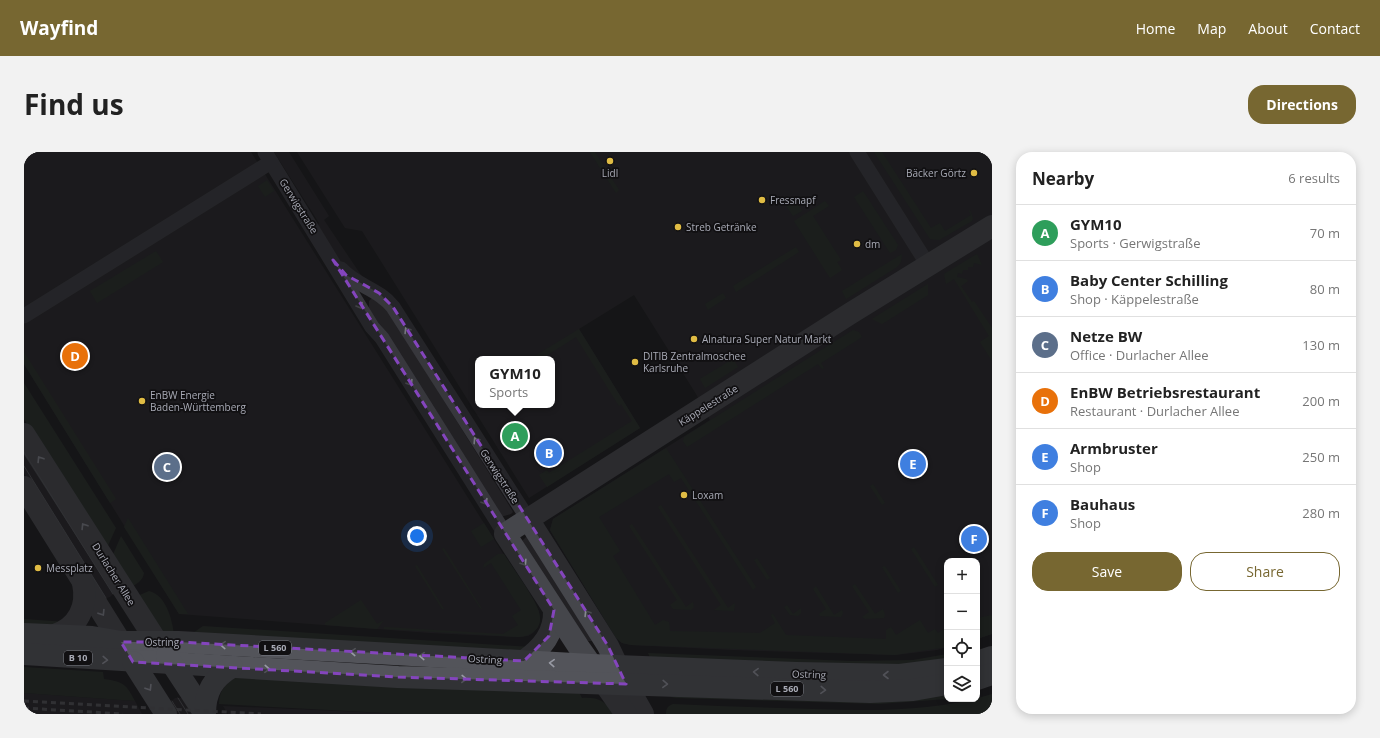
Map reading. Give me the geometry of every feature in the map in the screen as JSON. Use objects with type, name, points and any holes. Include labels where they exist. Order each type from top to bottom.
[{"type":"main road","name":"Ostring","points":[[24,634],[92,637],[121,642],[157,642],[591,665],[616,678],[870,692],[913,690],[944,685]]},
{"type":"main road","name":"Durlacher Allee","points":[[157,642],[205,714]]},
{"type":"main road","name":"Ostring","points":[[24,654],[133,662],[398,676],[616,678],[906,674],[944,669]]},
{"type":"main road","points":[[980,661],[992,657]]},
{"type":"main road","points":[[133,662],[166,714]]},
{"type":"main road","points":[[205,714],[206,696],[210,687],[218,676],[232,667]]},
{"type":"main road","points":[[980,678],[992,674]]},
{"type":"street","points":[[857,152],[928,265]]},
{"type":"street","points":[[24,316],[268,157]]},
{"type":"street","name":"Gerwigstraße","points":[[268,157],[333,260],[372,327],[382,338],[505,534],[591,665]]},
{"type":"street","name":"Käppelestraße","points":[[505,534],[928,265],[992,226]]},
{"type":"street","name":"Gerwigstraße","points":[[333,260],[346,275],[379,293],[393,307],[608,646],[626,714]]},
{"type":"street","name":"Durlacher Allee","points":[[24,434],[157,642]]},
{"type":"street","points":[[24,486],[133,662]]},
{"type":"street","points":[[55,635],[73,625],[82,613],[85,598],[83,583]]},
{"type":"street","points":[[524,661],[538,650],[549,636],[554,618],[554,610]]},
{"type":"street","name":"Gerwigstraße","points":[[616,678],[643,714]]},
{"type":"highlighted area","points":[[333,260],[346,275],[379,293],[393,307],[608,646],[626,684],[398,677],[133,662],[121,642],[178,642],[524,661],[549,636],[554,610]]},
{"type":"shaded area","points":[[24,152],[251,152],[539,611],[538,627],[533,633],[528,636],[517,637],[430,633],[179,614],[24,364]]},
{"type":"shaded area","points":[[274,152],[289,152],[329,216],[324,220],[363,278],[338,259],[318,225],[319,223]]},
{"type":"shaded area","points":[[297,152],[992,152],[992,634],[980,638],[980,558],[944,558],[944,648],[937,650],[895,655],[733,650],[631,645],[622,643],[616,638],[550,530],[553,519],[710,420],[696,394],[634,295],[579,329],[640,428],[529,498],[362,231],[345,228]]},
{"type":"shaded area","points":[[590,152],[595,152],[619,190],[616,193]]},
{"type":"shaded area","points":[[874,152],[882,152],[931,228],[940,223],[945,231],[971,215],[970,210],[973,218],[972,221],[939,240],[930,239]]},
{"type":"shaded area","points":[[267,180],[274,191],[265,197],[258,186]]},
{"type":"shaded area","points":[[863,191],[898,245],[896,250],[890,253],[854,197]]},
{"type":"shaded area","points":[[794,198],[802,211],[793,216],[785,204]]},
{"type":"shaded area","points":[[825,201],[829,206],[813,216],[841,260],[837,262],[842,270],[830,278],[794,221]]},
{"type":"shaded area","points":[[796,247],[799,252],[736,292],[733,286]]},
{"type":"shaded area","points":[[156,251],[163,262],[97,303],[90,291]]},
{"type":"shaded area","points":[[902,254],[901,262],[897,267],[846,299],[842,291]]},
{"type":"shaded area","points":[[977,254],[982,265],[974,263],[973,267],[968,267],[968,270],[963,270],[962,274],[958,273],[957,277],[968,281],[961,286],[972,302],[974,301],[992,328],[992,361],[980,342],[989,336],[954,279],[946,284],[944,274]]},
{"type":"shaded area","points":[[928,284],[928,295],[882,324],[872,319]]},
{"type":"shaded area","points":[[723,293],[726,298],[708,310],[705,304]]},
{"type":"shaded area","points":[[372,298],[387,309],[512,510],[513,512],[511,514],[501,517],[369,311],[369,301]]},
{"type":"shaded area","points":[[579,329],[640,428],[547,487],[539,475],[547,470],[549,473],[632,421],[621,404],[619,406],[576,337],[546,356],[535,356]]},
{"type":"shaded area","points":[[853,330],[859,332],[862,337],[821,363],[824,368],[822,369],[818,364],[687,447],[683,441],[684,437]]},
{"type":"shaded area","points":[[24,352],[116,499],[110,503],[24,364]]},
{"type":"shaded area","points":[[733,359],[738,367],[705,388],[700,379]]},
{"type":"shaded area","points":[[24,383],[116,528],[106,550],[24,419]]},
{"type":"shaded area","points":[[24,444],[114,593],[110,597],[106,598],[65,540],[24,473]]},
{"type":"shaded area","points":[[666,448],[756,587],[753,590],[681,478],[674,482],[669,474],[599,517],[620,551],[613,556],[655,625],[663,620],[669,622],[670,631],[760,633],[775,623],[771,615],[773,614],[786,635],[886,639],[886,630],[891,627],[896,635],[920,620],[928,633],[935,629],[938,633],[944,629],[944,647],[895,655],[631,645],[622,643],[616,638],[550,530],[553,519]]},
{"type":"shaded area","points":[[873,484],[885,503],[882,505],[870,486]]},
{"type":"shaded area","points":[[661,505],[728,608],[735,603],[734,611],[714,610],[721,605],[658,507]]},
{"type":"shaded area","points":[[128,518],[188,614],[179,614],[124,527]]},
{"type":"shaded area","points":[[484,523],[494,539],[481,547],[471,531]]},
{"type":"shaded area","points":[[632,524],[686,607],[693,602],[694,607],[691,610],[673,609],[670,605],[677,600],[629,526]]},
{"type":"shaded area","points":[[121,536],[144,573],[141,580],[129,589],[111,559]]},
{"type":"shaded area","points":[[527,536],[597,641],[585,641],[522,541]]},
{"type":"shaded area","points":[[914,547],[938,585],[935,587],[911,549]]},
{"type":"shaded area","points":[[444,548],[482,609],[442,549]]},
{"type":"shaded area","points":[[498,554],[504,554],[529,591],[537,606],[540,623],[531,633],[522,637],[517,637],[384,629],[384,627],[503,634],[518,625],[512,616],[521,610],[491,563],[483,568],[484,564]]},
{"type":"shaded area","points":[[757,558],[770,578],[767,580],[754,560]]},
{"type":"shaded area","points":[[417,565],[444,609],[442,609],[415,566]]},
{"type":"shaded area","points":[[885,566],[901,591],[898,593],[882,567]]},
{"type":"shaded area","points":[[855,584],[875,614],[883,609],[885,615],[884,618],[865,619],[862,617],[869,612],[852,586]]},
{"type":"shaded area","points":[[816,586],[834,615],[842,610],[843,613],[841,617],[820,616],[819,614],[826,609],[813,589]]},
{"type":"shaded area","points":[[149,591],[155,593],[164,602],[170,615],[174,635],[163,631],[135,597]]},
{"type":"shaded area","points":[[361,600],[377,624],[384,620],[377,629],[325,625],[325,623]]},
{"type":"shaded area","points":[[787,605],[793,614],[801,608],[801,613],[798,616],[790,615],[784,607]]},
{"type":"shaded area","points":[[992,615],[992,634],[980,638],[980,630],[980,617]]},
{"type":"shaded area","points":[[24,619],[67,622],[63,624],[24,627]]},
{"type":"shaded area","points":[[203,626],[531,647],[522,652],[193,633]]},
{"type":"shaded area","points":[[648,653],[852,661],[913,660],[944,655],[944,663],[930,665],[652,662]]},
{"type":"shaded area","points":[[24,667],[103,672],[104,679],[116,681],[127,687],[135,701],[24,693]]},
{"type":"shaded area","points":[[238,675],[579,692],[582,698],[592,698],[601,701],[615,714],[404,714],[219,704],[222,690]]},
{"type":"shaded area","points":[[944,690],[944,699],[879,704],[676,698],[671,697],[669,692]]},
{"type":"shaded area","points":[[24,693],[135,701],[142,714],[24,714]]},
{"type":"shaded area","points":[[992,694],[992,714],[666,714],[666,710],[673,704],[761,708],[881,710],[926,707],[959,702],[980,702],[980,697]]},
{"type":"shaded area","points":[[175,698],[183,698],[194,714],[175,714],[169,704]]},
{"type":"shaded area","points":[[223,706],[404,714],[228,714]]},
{"type":"tram line","points":[[24,452],[113,594]]},
{"type":"tram line","points":[[24,466],[106,598]]},
{"type":"tram line","points":[[178,698],[188,714]]},
{"type":"tram line","points":[[172,701],[180,714]]},
{"type":"railway","points":[[24,701],[261,714]]},
{"type":"railway","points":[[24,708],[123,714]]},
{"type":"place","name":"Lidl","points":[[610,161]]},
{"type":"place","name":"Bäcker Görtz","points":[[974,173]]},
{"type":"place","name":"Fressnapf","points":[[762,200]]},
{"type":"place","name":"Streb Getränke","points":[[678,227]]},
{"type":"place","name":"dm","points":[[857,244]]},
{"type":"place","name":"Alnatura Super Natur Markt","points":[[694,339]]},
{"type":"place","name":"EnBW Betriebsrestaurant","points":[[75,356]]},
{"type":"place","name":"DITIB Zentralmoschee Karlsruhe","points":[[635,362]]},
{"type":"place","name":"EnBW Energie Baden-Württemberg","points":[[142,401]]},
{"type":"place","name":"GYM10","points":[[515,436]]},
{"type":"place","name":"Baby Center Schilling","points":[[549,453]]},
{"type":"place","name":"Armbruster","points":[[913,464]]},
{"type":"place","name":"Netze BW","points":[[167,467]]},
{"type":"place","name":"Loxam","points":[[684,495]]},
{"type":"place","name":"Bauhaus","points":[[974,539]]},
{"type":"place","name":"Messplatz","points":[[38,568]]}]
